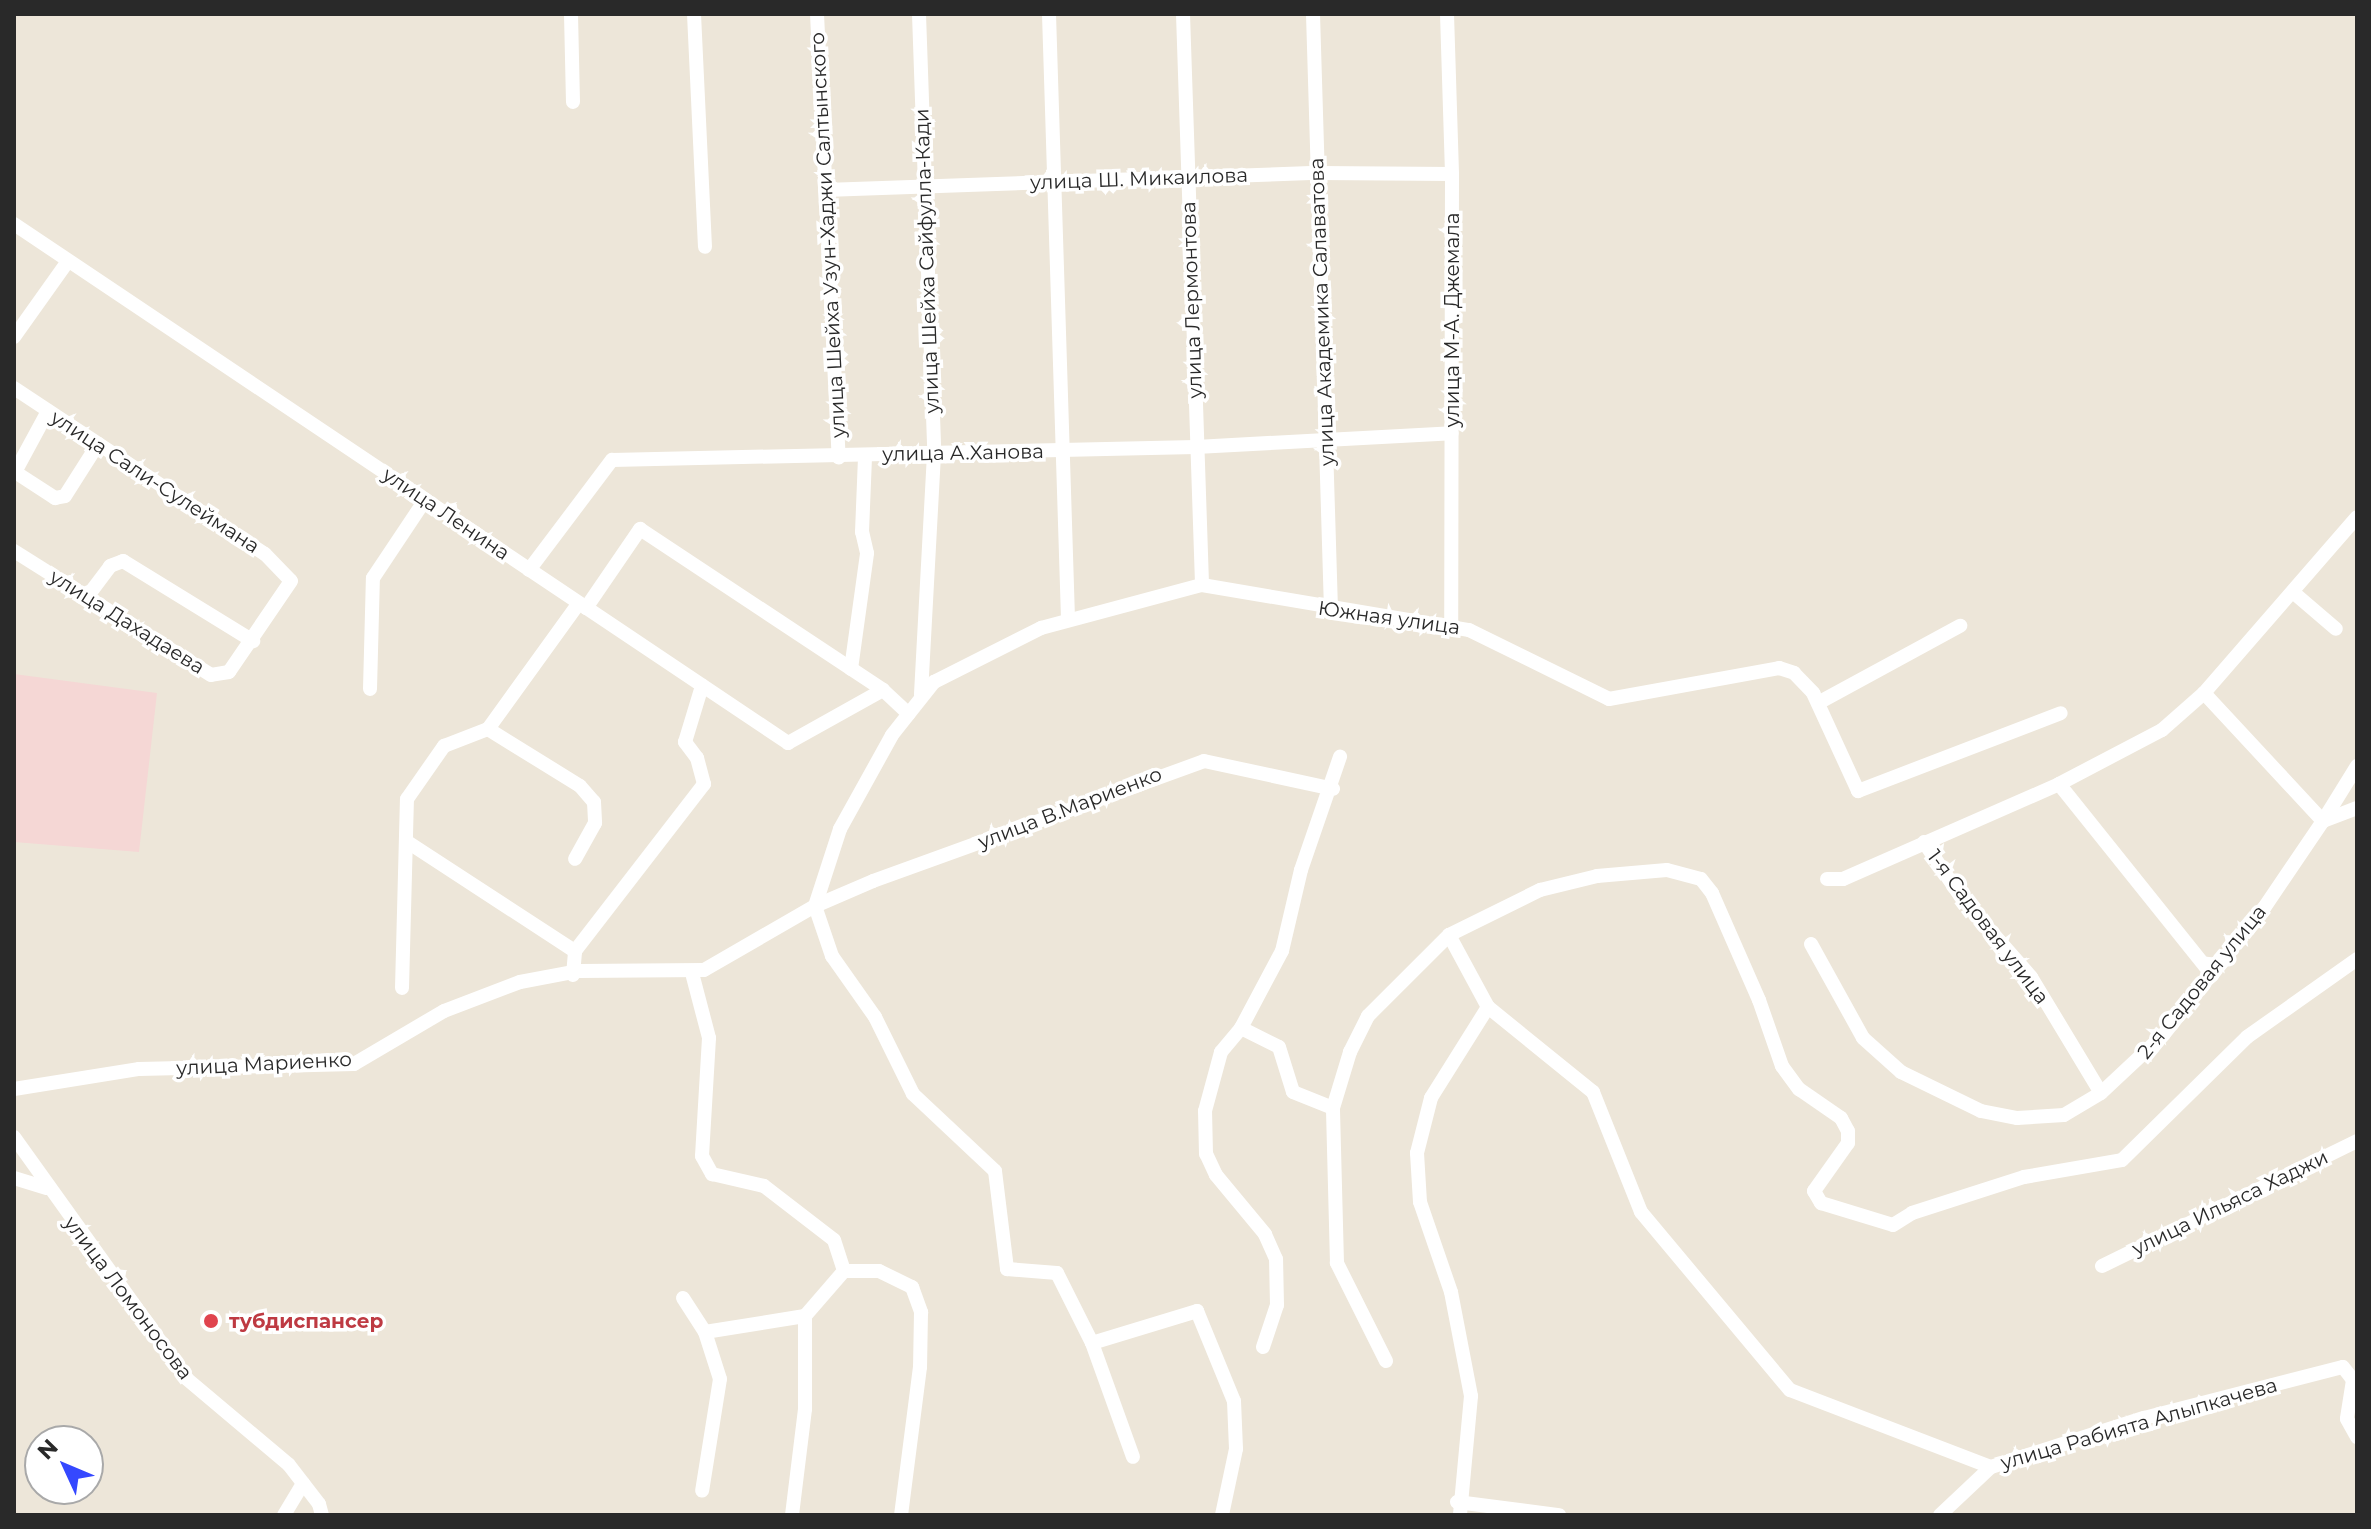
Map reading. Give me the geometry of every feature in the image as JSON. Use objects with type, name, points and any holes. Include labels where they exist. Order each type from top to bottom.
[{"type":"street","points":[[571,14],[573,102]]},
{"type":"street","points":[[694,14],[705,247]]},
{"type":"street","name":"улица Шейха Узун-Хаджи Салтынского","points":[[817,14],[839,457]]},
{"type":"street","name":"улица Шейха Сайфулла-Кади","points":[[919,14],[934,454],[920,699]]},
{"type":"street","points":[[1049,14],[1051,182],[1068,619]]},
{"type":"street","name":"улица Лермонтова","points":[[1183,14],[1202,585]]},
{"type":"street","name":"улица Академика Салаватова","points":[[1313,14],[1331,610]]},
{"type":"street","name":"улица М-А. Джемала","points":[[1447,14],[1452,174],[1451,627]]},
{"type":"street","name":"улица Ш. Микаилова","points":[[825,190],[1318,173],[1452,174]]},
{"type":"street","name":"улица Ленина","points":[[14,224],[788,743],[883,690]]},
{"type":"street","points":[[14,337],[68,261]]},
{"type":"street","name":"улица Сали-Сулеймана","points":[[14,388],[265,554],[291,581]]},
{"type":"street","points":[[48,411],[15,472],[55,498],[65,496],[98,444]]},
{"type":"street","name":"улица А.Ханова","points":[[529,570],[612,460],[1196,447],[1326,437],[1452,433]]},
{"type":"street","points":[[851,669],[867,553],[862,532],[865,456]]},
{"type":"street","points":[[370,689],[373,578],[425,500]]},
{"type":"street","name":"1-я Садовая улица","points":[[1827,879],[1843,879],[2059,784],[2162,730],[2204,693],[2357,517]]},
{"type":"street","points":[[402,988],[407,799],[444,746],[488,729],[640,529],[883,690],[909,714]]},
{"type":"street","name":"улица Дахадаева","points":[[14,551],[211,675],[229,672],[291,581]]},
{"type":"street","points":[[87,597],[110,566],[123,561],[253,641]]},
{"type":"street","name":"Южная улица","points":[[815,906],[840,829],[909,714],[934,682],[1041,628],[1202,585],[1331,610],[1469,630],[1609,699],[1779,668],[1794,673],[1818,703],[1858,791],[2061,713]]},
{"type":"street","points":[[2294,593],[2336,629]]},
{"type":"street","points":[[1818,703],[1960,626]]},
{"type":"street","points":[[574,974],[575,951],[704,784],[697,758],[685,742],[702,686]]},
{"type":"street","points":[[2204,693],[2323,821],[2357,808]]},
{"type":"street","points":[[488,729],[580,786],[594,802],[595,823],[575,859]]},
{"type":"street","points":[[1263,1347],[1277,1305],[1276,1259],[1265,1234],[1216,1175],[1204,1137],[1221,1052],[1241,1028],[1282,951],[1301,870],[1333,789],[1340,757]]},
{"type":"street","name":"улица В.Мариенко","points":[[815,906],[1204,761],[1333,789]]},
{"type":"street","name":"2-я Садовая улица","points":[[1811,944],[1863,1038],[1901,1072],[1981,1111],[2017,1118],[2064,1115],[2101,1093],[2164,1034],[2212,975],[2323,821],[2357,766]]},
{"type":"street","points":[[2059,784],[2212,975]]},
{"type":"street","points":[[406,841],[575,951]]},
{"type":"street","name":"1-я Садовая улица","points":[[1924,842],[1961,897],[2031,977],[2101,1093]]},
{"type":"street","points":[[1386,1361],[1337,1263],[1333,1108],[1350,1052],[1368,1016],[1449,935],[1565,882],[1667,870],[1701,879],[1712,893],[1759,1000],[1782,1066],[1799,1089],[1841,1118],[1848,1131],[1848,1143],[1814,1191],[1821,1203],[1893,1225],[1912,1213],[2024,1177],[2122,1160],[2247,1037],[2357,959]]},
{"type":"street","points":[[815,906],[832,956],[875,1017],[913,1094],[995,1171],[1007,1269],[1057,1273],[1092,1343],[1133,1457]]},
{"type":"street","name":"улица Мариенко","points":[[14,1089],[139,1069],[354,1064],[444,1011],[520,982],[574,974],[692,973],[815,906]]},
{"type":"street","points":[[1449,935],[1488,1007],[1431,1098],[1417,1153],[1420,1202],[1451,1292],[1471,1396],[1458,1508],[1559,1515]]},
{"type":"street","points":[[692,973],[709,1038],[702,1156],[712,1174],[764,1186],[834,1240],[844,1271]]},
{"type":"street","name":"улица Рабията Алыпкачева","points":[[1488,1007],[1593,1092],[1641,1212],[1790,1390],[1991,1467],[2144,1418],[2343,1367],[2353,1380],[2347,1419],[2357,1437]]},
{"type":"street","points":[[1241,1028],[1279,1047],[1293,1092],[1302,1099],[1333,1108]]},
{"type":"street","name":"улица Ломоносова","points":[[14,1137],[46,1188],[187,1379],[303,1483],[322,1515]]},
{"type":"street","name":"улица Ильяса Хаджи","points":[[2102,1266],[2357,1141]]},
{"type":"street","points":[[14,1178],[46,1188]]},
{"type":"street","points":[[705,1332],[805,1316],[844,1271],[879,1271],[912,1287],[921,1312],[920,1367],[901,1515]]},
{"type":"street","points":[[683,1298],[705,1332],[720,1379],[702,1491]]},
{"type":"street","points":[[1092,1343],[1197,1311],[1234,1401],[1236,1449],[1222,1515]]},
{"type":"street","points":[[792,1515],[805,1409],[805,1316]]},
{"type":"street","points":[[1940,1515],[1991,1467]]},
{"type":"street","points":[[284,1515],[303,1483]]},
{"type":"shaded area","points":[[14,674],[157,693],[139,852],[14,842]]},
{"type":"place","name":"тубдиспансер","points":[[211,1321]]}]
